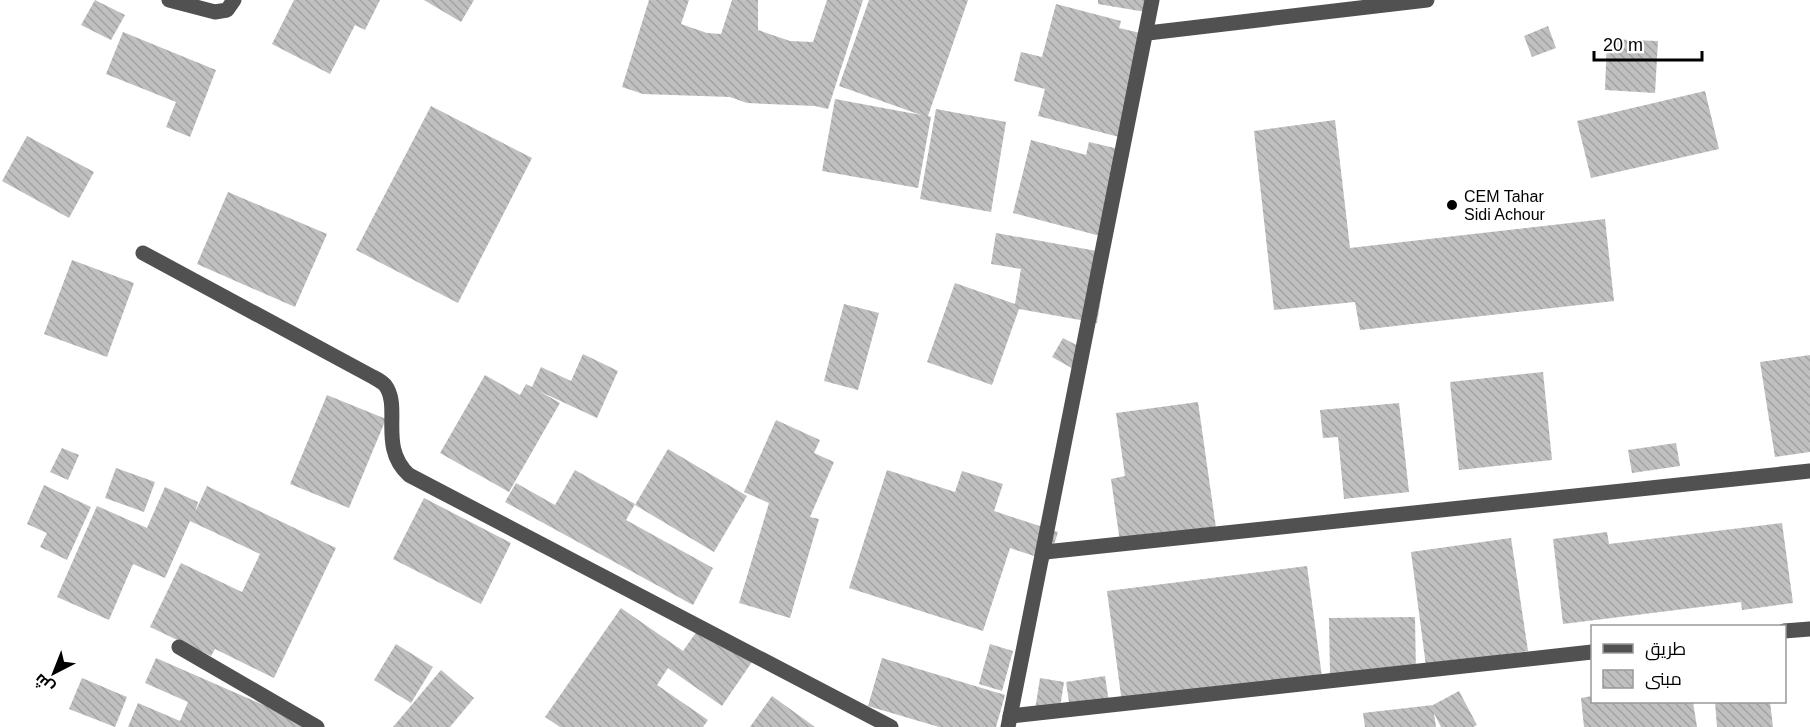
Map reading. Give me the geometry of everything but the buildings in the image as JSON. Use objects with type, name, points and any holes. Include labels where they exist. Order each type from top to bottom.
[{"type":"street","points":[[169,0],[215,12],[227,10],[234,0]]},
{"type":"street","points":[[1152,0],[1148,33],[1009,722],[1591,652]]},
{"type":"street","points":[[1148,33],[1427,0]]},
{"type":"street","points":[[143,253],[374,376],[386,386],[394,456],[409,475],[891,727]]},
{"type":"street","points":[[1045,552],[1810,471]]},
{"type":"street","points":[[1786,631],[1810,628]]},
{"type":"street","points":[[179,647],[317,727]]},
{"type":"place","name":"CEM Tahar Sidi Achour","points":[[1452,205]]}]
